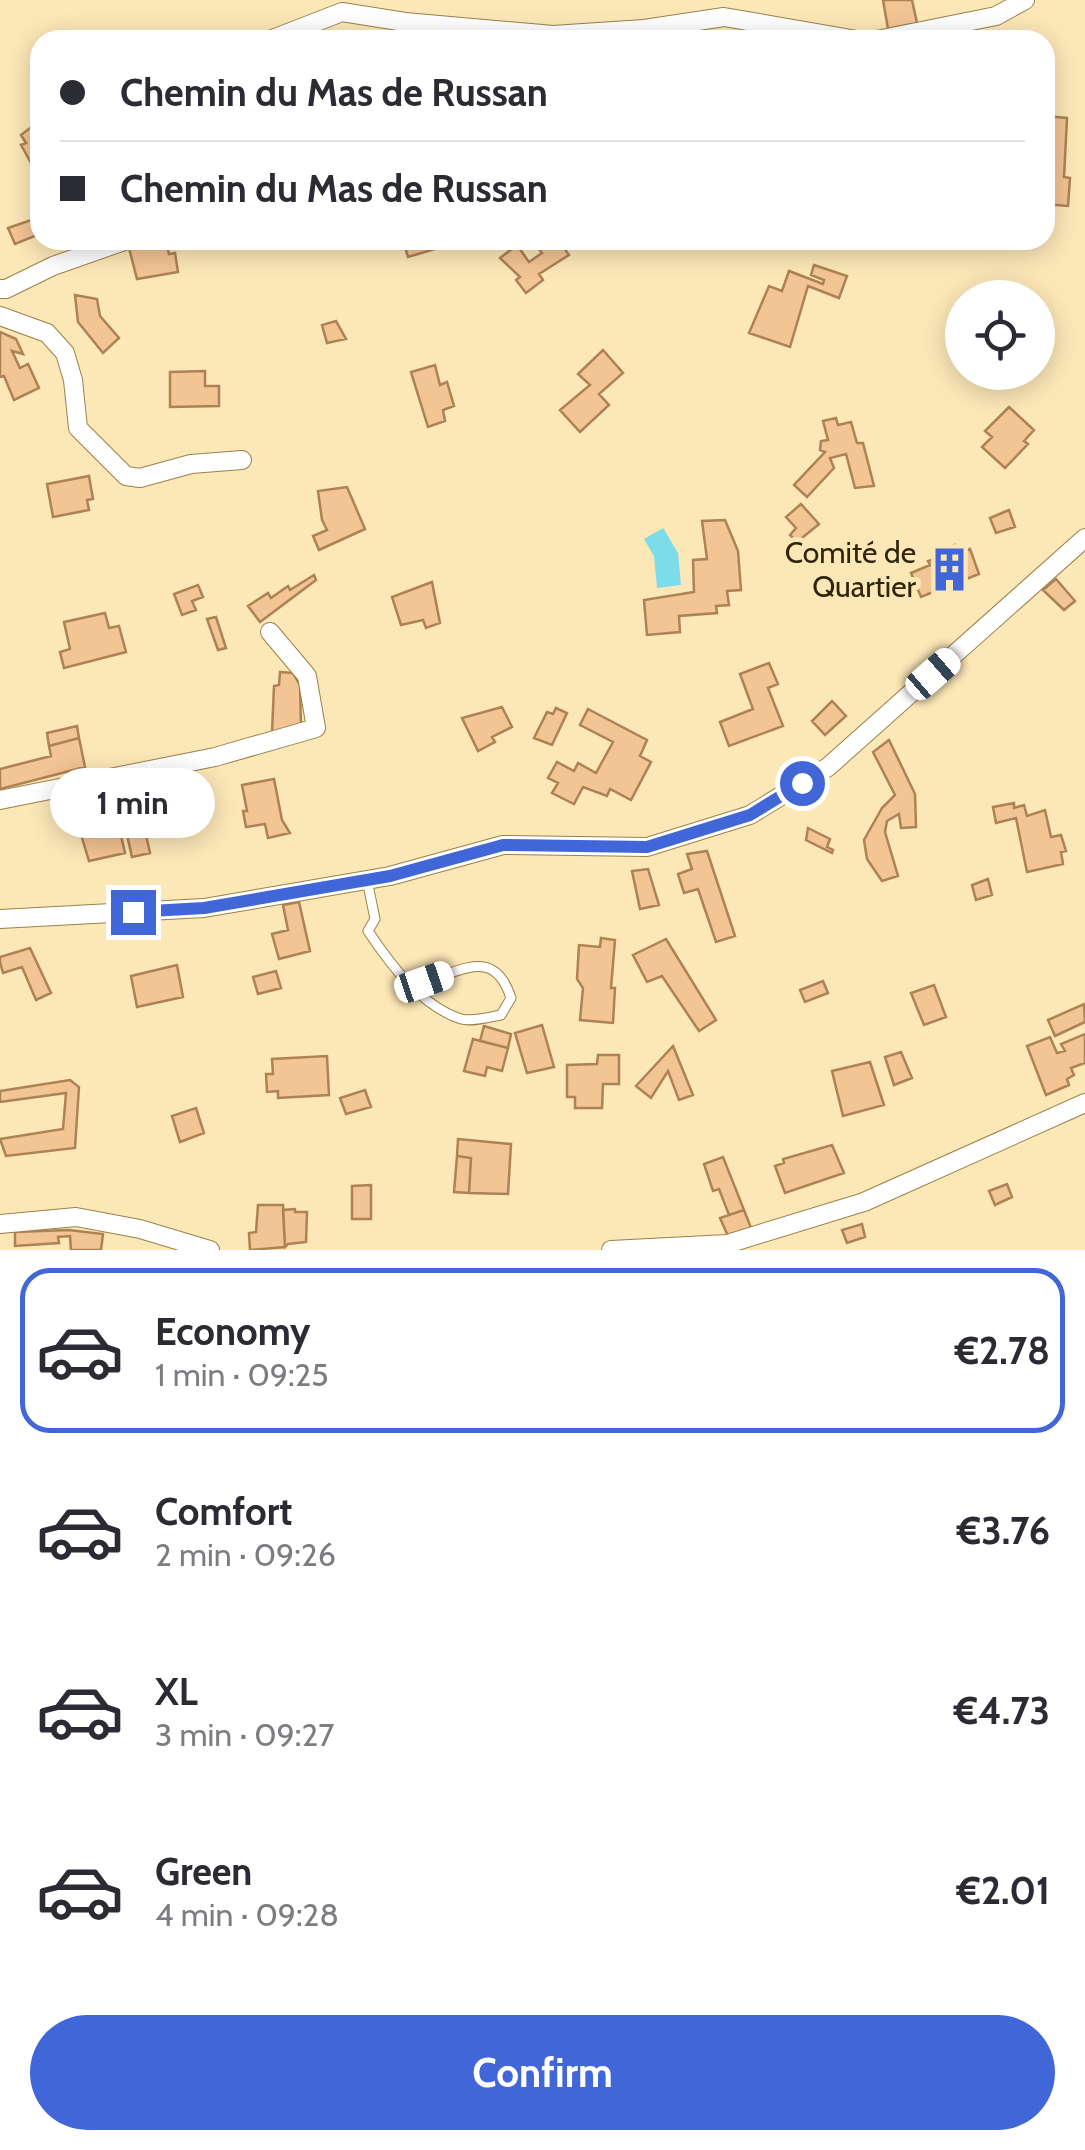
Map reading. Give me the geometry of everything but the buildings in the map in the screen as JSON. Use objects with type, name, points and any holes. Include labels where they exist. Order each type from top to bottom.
[{"type":"street","points":[[927,30],[996,16],[1025,0]]},
{"type":"street","points":[[296,30],[342,12],[496,30]]},
{"type":"street","points":[[629,30],[724,17],[799,30]]},
{"type":"street","points":[[0,289],[99,250]]},
{"type":"street","points":[[0,316],[48,333],[65,353],[73,380],[78,428],[126,476],[140,478],[191,464],[242,460]]},
{"type":"street","points":[[0,919],[204,908],[367,880],[503,845],[647,847],[750,815],[828,767],[1085,538]]},
{"type":"street","points":[[0,800],[215,757],[316,728],[307,676],[270,632]]},
{"type":"street","points":[[612,1250],[727,1244],[864,1202],[1085,1103]]},
{"type":"street","points":[[0,1224],[76,1217],[210,1250]]},
{"type":"lane","points":[[367,880],[375,919],[368,930],[390,965],[430,1001],[464,1020],[502,1015],[511,998],[495,970],[481,964],[424,982],[408,981]]},
{"type":"water","points":[[663,528],[678,553],[681,585],[657,588],[654,556],[644,539]]},
{"type":"place","name":"Comité de Quartier","points":[[949,569]]},
{"type":"route","points":[[133,912],[204,908],[390,876],[503,845],[647,847],[750,815],[802,783]]}]
